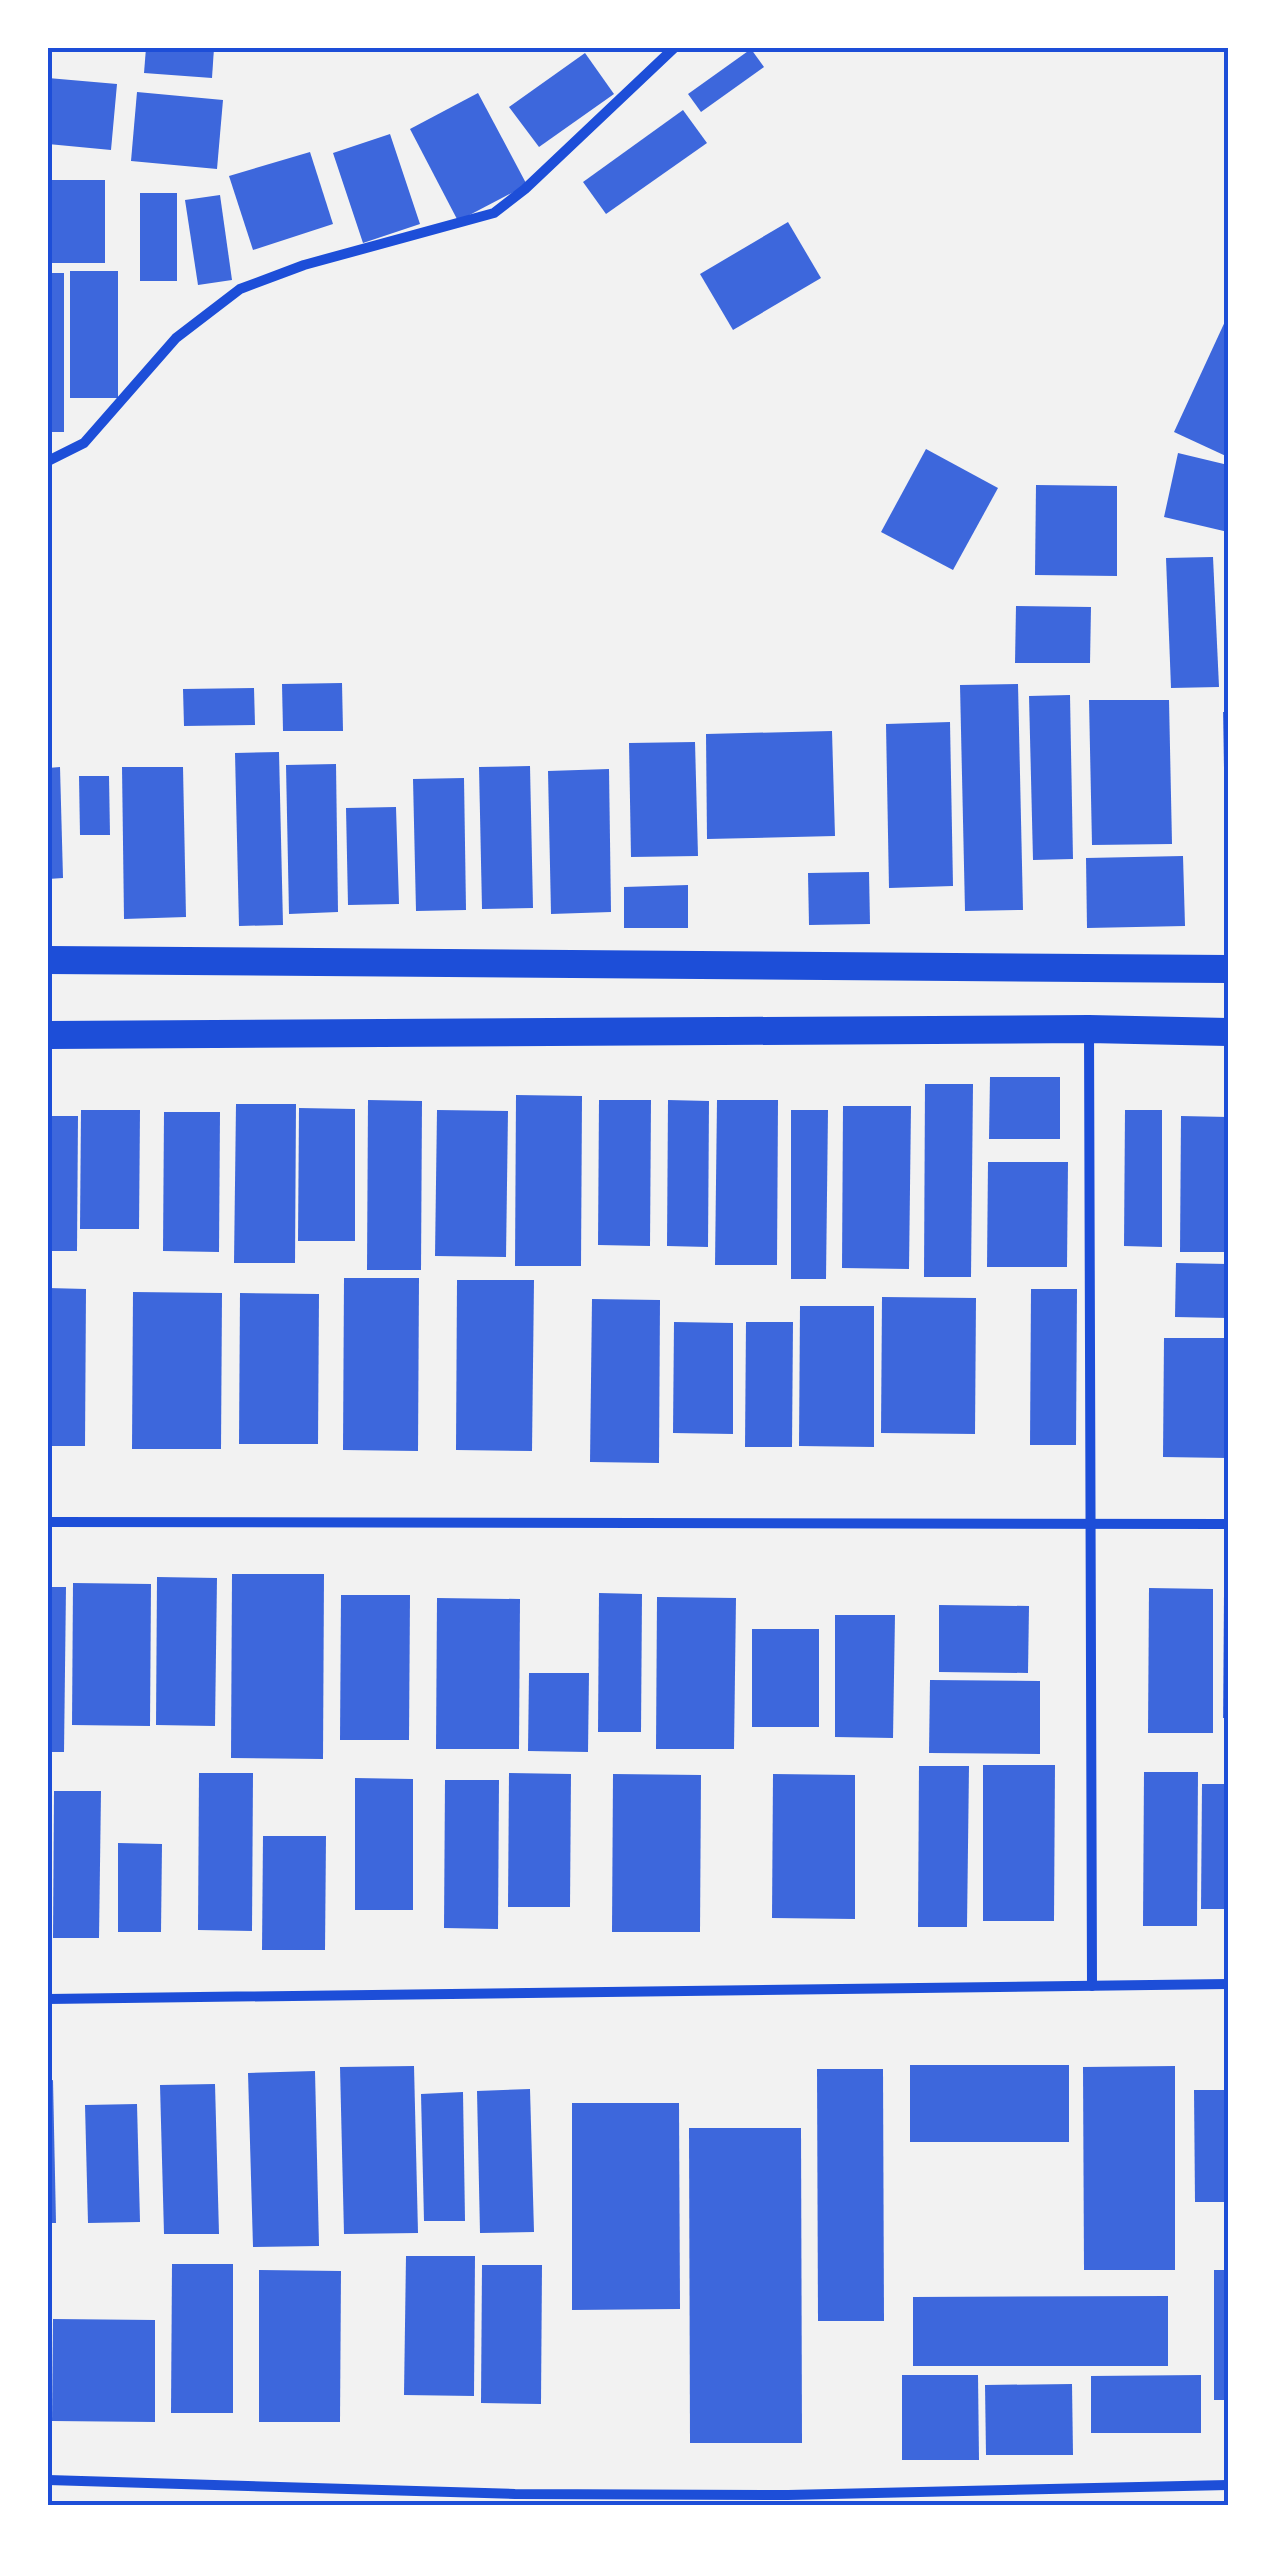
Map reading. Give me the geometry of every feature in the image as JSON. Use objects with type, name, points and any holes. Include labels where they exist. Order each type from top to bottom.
[{"type":"highway","points":[[48,960],[1228,969]]},
{"type":"highway","points":[[48,1035],[1089,1029],[1228,1032]]},
{"type":"street","points":[[48,461],[84,443],[176,338],[240,289],[304,265],[494,212],[525,189],[674,48]]},
{"type":"street","points":[[1089,1029],[1092,1986]]},
{"type":"street","points":[[48,1522],[1228,1524]]},
{"type":"street","points":[[48,1999],[1228,1984]]},
{"type":"street","points":[[48,2480],[517,2500],[790,2500],[1228,2485]]},
{"type":"building","points":[[146,48],[214,48],[212,78],[144,73]]},
{"type":"building","points":[[751,49],[764,67],[701,112],[688,94]]},
{"type":"building","points":[[585,53],[614,94],[539,147],[509,107]]},
{"type":"building","points":[[48,78],[117,84],[111,150],[48,144]]},
{"type":"building","points":[[137,92],[223,100],[217,169],[131,161]]},
{"type":"building","points":[[478,93],[527,185],[458,221],[410,129]]},
{"type":"building","points":[[683,110],[707,143],[606,214],[583,182]]},
{"type":"building","points":[[390,134],[420,224],[363,243],[333,153]]},
{"type":"building","points":[[310,152],[333,224],[253,250],[229,176]]},
{"type":"building","points":[[48,180],[105,180],[105,263],[48,263]]},
{"type":"building","points":[[140,193],[177,193],[177,281],[140,281]]},
{"type":"building","points":[[220,195],[232,280],[198,285],[185,200]]},
{"type":"building","points":[[788,222],[821,278],[733,330],[700,274]]},
{"type":"building","points":[[70,271],[118,271],[118,398],[70,398]]},
{"type":"building","points":[[48,273],[64,273],[64,432],[48,432]]},
{"type":"building","points":[[1228,315],[1228,457],[1174,432]]},
{"type":"building","points":[[926,449],[998,488],[953,570],[881,532]]},
{"type":"building","points":[[1178,453],[1228,465],[1228,532],[1164,517]]},
{"type":"building","points":[[1036,485],[1117,486],[1117,576],[1035,575]]},
{"type":"building","points":[[1213,557],[1219,687],[1171,688],[1166,558]]},
{"type":"building","points":[[1016,606],[1091,607],[1090,663],[1015,663]]},
{"type":"building","points":[[342,683],[343,731],[283,731],[282,684]]},
{"type":"building","points":[[1018,684],[1023,910],[965,911],[960,685]]},
{"type":"building","points":[[254,688],[255,725],[184,726],[183,689]]},
{"type":"building","points":[[1070,695],[1073,859],[1033,860],[1029,696]]},
{"type":"building","points":[[1089,700],[1169,700],[1172,844],[1092,845]]},
{"type":"building","points":[[1223,712],[1228,712],[1228,825],[1225,825]]},
{"type":"building","points":[[950,722],[953,886],[889,888],[886,724]]},
{"type":"building","points":[[832,731],[835,836],[707,839],[706,734]]},
{"type":"building","points":[[695,742],[698,856],[631,857],[629,743]]},
{"type":"building","points":[[279,752],[283,925],[239,926],[235,753]]},
{"type":"building","points":[[336,764],[338,912],[289,914],[286,765]]},
{"type":"building","points":[[530,766],[533,908],[482,909],[479,767]]},
{"type":"building","points":[[60,767],[63,878],[48,879],[48,768]]},
{"type":"building","points":[[122,767],[183,767],[186,917],[124,919]]},
{"type":"building","points":[[609,769],[611,912],[551,914],[548,771]]},
{"type":"building","points":[[79,776],[109,776],[110,835],[80,835]]},
{"type":"building","points":[[464,778],[466,910],[416,911],[413,779]]},
{"type":"building","points":[[396,807],[399,904],[348,905],[346,808]]},
{"type":"building","points":[[1183,856],[1185,926],[1087,928],[1086,858]]},
{"type":"building","points":[[869,872],[870,924],[809,925],[808,873]]},
{"type":"building","points":[[688,885],[688,928],[624,928],[624,887]]},
{"type":"building","points":[[990,1077],[1060,1077],[1060,1139],[989,1139]]},
{"type":"building","points":[[925,1084],[973,1084],[971,1277],[924,1277]]},
{"type":"building","points":[[516,1095],[582,1096],[581,1266],[515,1266]]},
{"type":"building","points":[[368,1100],[422,1101],[421,1270],[367,1270]]},
{"type":"building","points":[[599,1100],[651,1100],[650,1246],[598,1245]]},
{"type":"building","points":[[668,1100],[709,1101],[708,1247],[667,1246]]},
{"type":"building","points":[[717,1100],[778,1100],[777,1265],[715,1265]]},
{"type":"building","points":[[236,1104],[296,1104],[295,1263],[234,1263]]},
{"type":"building","points":[[843,1106],[911,1106],[909,1269],[842,1268]]},
{"type":"building","points":[[299,1108],[355,1109],[355,1241],[298,1241]]},
{"type":"building","points":[[81,1110],[140,1110],[139,1229],[80,1229]]},
{"type":"building","points":[[437,1110],[508,1111],[506,1257],[435,1256]]},
{"type":"building","points":[[791,1110],[828,1110],[826,1279],[791,1279]]},
{"type":"building","points":[[1125,1110],[1162,1110],[1162,1247],[1124,1246]]},
{"type":"building","points":[[164,1112],[220,1112],[219,1252],[163,1251]]},
{"type":"building","points":[[48,1116],[78,1116],[77,1251],[48,1251]]},
{"type":"building","points":[[1181,1116],[1228,1117],[1228,1252],[1180,1252]]},
{"type":"building","points":[[988,1162],[1068,1162],[1067,1267],[987,1267]]},
{"type":"building","points":[[1176,1263],[1228,1264],[1228,1318],[1175,1317]]},
{"type":"building","points":[[344,1278],[419,1278],[418,1451],[343,1450]]},
{"type":"building","points":[[457,1280],[534,1280],[532,1451],[456,1450]]},
{"type":"building","points":[[48,1288],[86,1289],[85,1446],[48,1446]]},
{"type":"building","points":[[1031,1289],[1077,1289],[1076,1445],[1030,1445]]},
{"type":"building","points":[[133,1292],[222,1293],[221,1449],[132,1449]]},
{"type":"building","points":[[240,1293],[319,1294],[318,1444],[239,1444]]},
{"type":"building","points":[[882,1297],[976,1298],[975,1434],[881,1433]]},
{"type":"building","points":[[592,1299],[660,1300],[659,1463],[590,1462]]},
{"type":"building","points":[[800,1306],[874,1306],[874,1447],[799,1446]]},
{"type":"building","points":[[674,1322],[733,1323],[733,1434],[673,1433]]},
{"type":"building","points":[[746,1322],[793,1322],[792,1447],[745,1447]]},
{"type":"building","points":[[1164,1338],[1228,1338],[1228,1458],[1163,1457]]},
{"type":"building","points":[[232,1574],[324,1574],[323,1759],[231,1758]]},
{"type":"building","points":[[157,1577],[217,1578],[215,1726],[156,1725]]},
{"type":"building","points":[[73,1583],[151,1584],[150,1726],[72,1725]]},
{"type":"building","points":[[48,1587],[66,1587],[64,1752],[48,1752]]},
{"type":"building","points":[[1149,1588],[1213,1589],[1213,1733],[1148,1733]]},
{"type":"building","points":[[599,1593],[642,1594],[641,1732],[598,1732]]},
{"type":"building","points":[[1224,1594],[1228,1594],[1228,1718],[1223,1718]]},
{"type":"building","points":[[341,1595],[410,1595],[409,1740],[340,1740]]},
{"type":"building","points":[[657,1597],[736,1598],[734,1749],[656,1749]]},
{"type":"building","points":[[437,1598],[520,1599],[519,1749],[436,1749]]},
{"type":"building","points":[[939,1605],[1029,1606],[1028,1673],[939,1672]]},
{"type":"building","points":[[835,1615],[895,1615],[893,1738],[835,1737]]},
{"type":"building","points":[[752,1629],[819,1629],[819,1727],[752,1727]]},
{"type":"building","points":[[529,1673],[589,1673],[588,1752],[528,1751]]},
{"type":"building","points":[[930,1680],[1040,1681],[1040,1754],[929,1753]]},
{"type":"building","points":[[983,1765],[1055,1765],[1054,1921],[983,1921]]},
{"type":"building","points":[[919,1766],[969,1766],[967,1927],[918,1927]]},
{"type":"building","points":[[1144,1772],[1198,1772],[1197,1926],[1143,1926]]},
{"type":"building","points":[[199,1773],[253,1773],[252,1931],[198,1930]]},
{"type":"building","points":[[509,1773],[571,1774],[570,1907],[508,1907]]},
{"type":"building","points":[[613,1774],[701,1775],[700,1932],[612,1932]]},
{"type":"building","points":[[773,1774],[855,1775],[855,1919],[772,1918]]},
{"type":"building","points":[[355,1778],[413,1779],[413,1910],[355,1910]]},
{"type":"building","points":[[445,1780],[499,1780],[498,1929],[444,1928]]},
{"type":"building","points":[[1202,1784],[1228,1784],[1228,1909],[1201,1909]]},
{"type":"building","points":[[54,1791],[101,1791],[99,1938],[53,1938]]},
{"type":"building","points":[[263,1836],[326,1836],[325,1950],[262,1950]]},
{"type":"building","points":[[118,1843],[162,1844],[161,1932],[118,1932]]},
{"type":"building","points":[[910,2065],[1069,2065],[1069,2142],[910,2142]]},
{"type":"building","points":[[414,2066],[418,2233],[344,2234],[340,2067]]},
{"type":"building","points":[[1175,2066],[1175,2270],[1084,2270],[1083,2067]]},
{"type":"building","points":[[817,2069],[883,2069],[884,2321],[818,2321]]},
{"type":"building","points":[[315,2071],[319,2246],[253,2247],[248,2073]]},
{"type":"building","points":[[53,2080],[56,2223],[48,2223],[48,2081]]},
{"type":"building","points":[[215,2084],[219,2234],[164,2234],[160,2085]]},
{"type":"building","points":[[530,2089],[534,2232],[480,2233],[477,2091]]},
{"type":"building","points":[[1194,2090],[1228,2090],[1228,2202],[1195,2202]]},
{"type":"building","points":[[463,2092],[465,2221],[424,2221],[421,2094]]},
{"type":"building","points":[[572,2103],[679,2103],[680,2309],[572,2310]]},
{"type":"building","points":[[137,2104],[140,2222],[88,2223],[85,2105]]},
{"type":"building","points":[[689,2128],[801,2128],[802,2443],[690,2443]]},
{"type":"building","points":[[406,2256],[475,2256],[474,2396],[404,2395]]},
{"type":"building","points":[[172,2264],[233,2264],[233,2413],[171,2413]]},
{"type":"building","points":[[482,2265],[542,2265],[541,2404],[481,2403]]},
{"type":"building","points":[[259,2270],[341,2271],[340,2422],[259,2422]]},
{"type":"building","points":[[1214,2270],[1228,2270],[1228,2400],[1214,2400]]},
{"type":"building","points":[[1168,2296],[1168,2366],[913,2366],[913,2297]]},
{"type":"building","points":[[53,2319],[155,2320],[155,2422],[52,2421]]},
{"type":"building","points":[[902,2375],[978,2375],[979,2460],[902,2460]]},
{"type":"building","points":[[1201,2375],[1201,2433],[1091,2433],[1091,2376]]},
{"type":"building","points":[[1072,2384],[1073,2455],[986,2455],[985,2385]]}]
